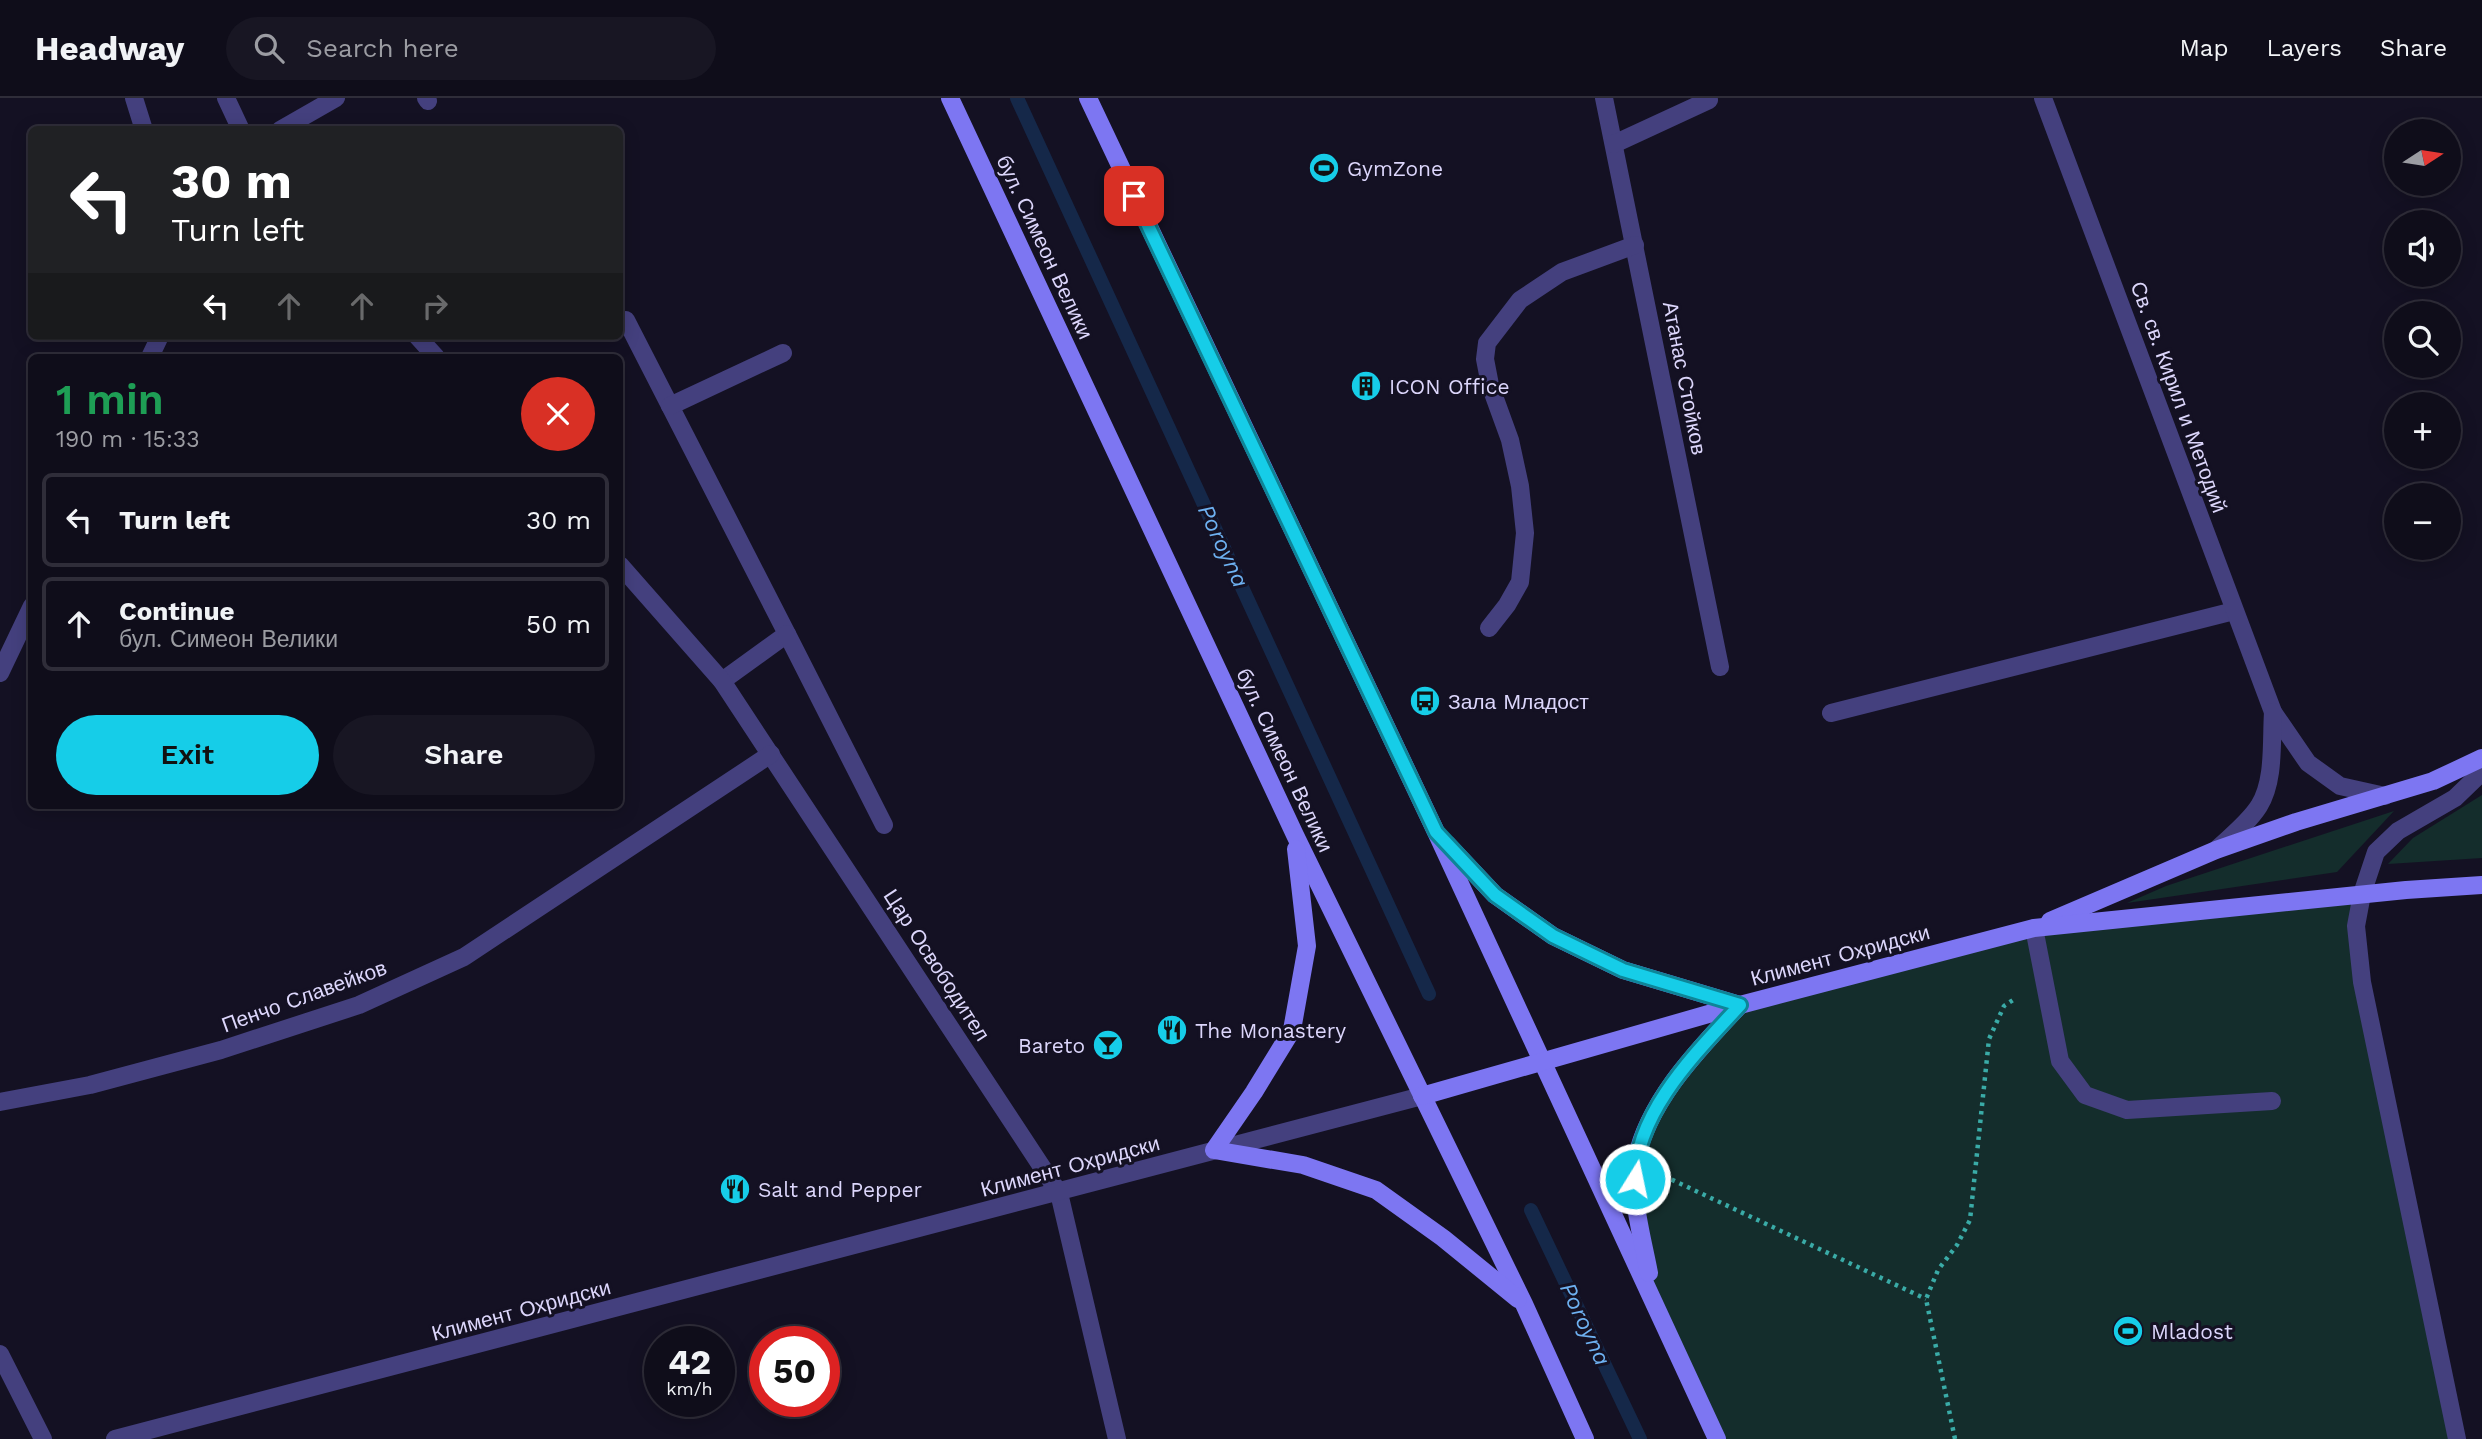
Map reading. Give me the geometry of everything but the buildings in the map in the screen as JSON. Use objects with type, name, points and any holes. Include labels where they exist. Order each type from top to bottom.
[{"type":"main road","name":"бул. Симеон Велики","points":[[950,98],[1295,835],[1524,1304],[1586,1439]]},
{"type":"main road","points":[[1088,98],[1544,1062],[1717,1439]]},
{"type":"main road","name":"Климент Охридски","points":[[1422,1097],[1740,1005],[2034,928],[2216,850],[2296,822],[2433,781],[2482,758]]},
{"type":"main road","points":[[1436,832],[1495,895],[1553,936],[1623,970],[1740,1005],[1682,1068],[1648,1125],[1636,1162],[1635,1196],[1653,1297]]},
{"type":"main road","points":[[1295,835],[1307,946],[1292,1030],[1214,1150],[1303,1165],[1376,1190],[1444,1238],[1524,1304]]},
{"type":"main road","name":"Климент Охридски","points":[[2034,928],[2362,894],[2482,886]]},
{"type":"street","points":[[134,98],[143,126]]},
{"type":"street","points":[[226,98],[239,126]]},
{"type":"street","points":[[287,126],[336,98]]},
{"type":"street","name":"Атанас Стойков","points":[[1604,98],[1720,667]]},
{"type":"street","name":"Св. св. Кирил и Методий","points":[[2043,98],[2273,712]]},
{"type":"street","points":[[1614,144],[1708,99]]},
{"type":"street","points":[[1489,628],[1520,582],[1525,533],[1520,486],[1510,440],[1490,385],[1485,359],[1487,343],[1520,300],[1562,272],[1636,245]]},
{"type":"street","points":[[626,320],[884,825]]},
{"type":"street","points":[[421,340],[433,354]]},
{"type":"street","points":[[670,406],[783,353]]},
{"type":"street","name":"Цар Освободител","points":[[623,568],[722,681],[1059,1193],[1116,1439]]},
{"type":"street","points":[[1831,713],[2234,611]]},
{"type":"street","points":[[0,673],[28,614]]},
{"type":"street","points":[[722,681],[787,634]]},
{"type":"street","points":[[2273,712],[2308,763],[2340,786],[2385,796]]},
{"type":"street","points":[[2216,850],[2245,824],[2260,804],[2269,777],[2273,712]]},
{"type":"street","name":"Пенчо Славейков","points":[[0,1102],[90,1084],[221,1050],[371,1000],[464,957],[771,754]]},
{"type":"street","points":[[2457,1439],[2362,982],[2356,926],[2362,894],[2376,852],[2398,831],[2455,798],[2482,772]]},
{"type":"street","points":[[2034,928],[2060,1062],[2085,1095],[2127,1110],[2272,1101]]},
{"type":"street","name":"Климент Охридски","points":[[115,1439],[1422,1097]]},
{"type":"street","points":[[0,1354],[43,1439]]},
{"type":"path","points":[[1955,1439],[1927,1299],[1938,1270],[1957,1245],[1970,1220],[1989,1039],[2004,1006],[2043,981]]},
{"type":"path","points":[[1636,1162],[1733,1210],[1927,1299]]},
{"type":"green space","points":[[2482,795],[2482,858],[2388,864],[2413,838]]},
{"type":"green space","points":[[2394,811],[2337,872],[2127,903],[2166,886]]},
{"type":"green space","points":[[2362,894],[2356,926],[2457,1439],[1717,1439],[1653,1297],[1635,1196],[1648,1125],[1740,1005],[2034,928]]},
{"type":"waterway","name":"Poroyna","points":[[1017,98],[1429,994]]},
{"type":"waterway","name":"Poroyna","points":[[1531,1210],[1640,1439]]},
{"type":"place","name":"GymZone","points":[[1324,168]]},
{"type":"place","name":"ICON Office","points":[[1366,386]]},
{"type":"place","name":"Зала Младост","points":[[1425,701]]},
{"type":"place","name":"The Monastery","points":[[1172,1030]]},
{"type":"place","name":"Bareto","points":[[1108,1045]]},
{"type":"place","name":"Salt and Pepper","points":[[735,1189]]},
{"type":"place","name":"Mladost","points":[[2128,1331]]},
{"type":"route","points":[[1134,196],[1436,832],[1495,895],[1553,936],[1623,970],[1740,1005],[1682,1068],[1648,1125],[1636,1162],[1635,1179]]}]
